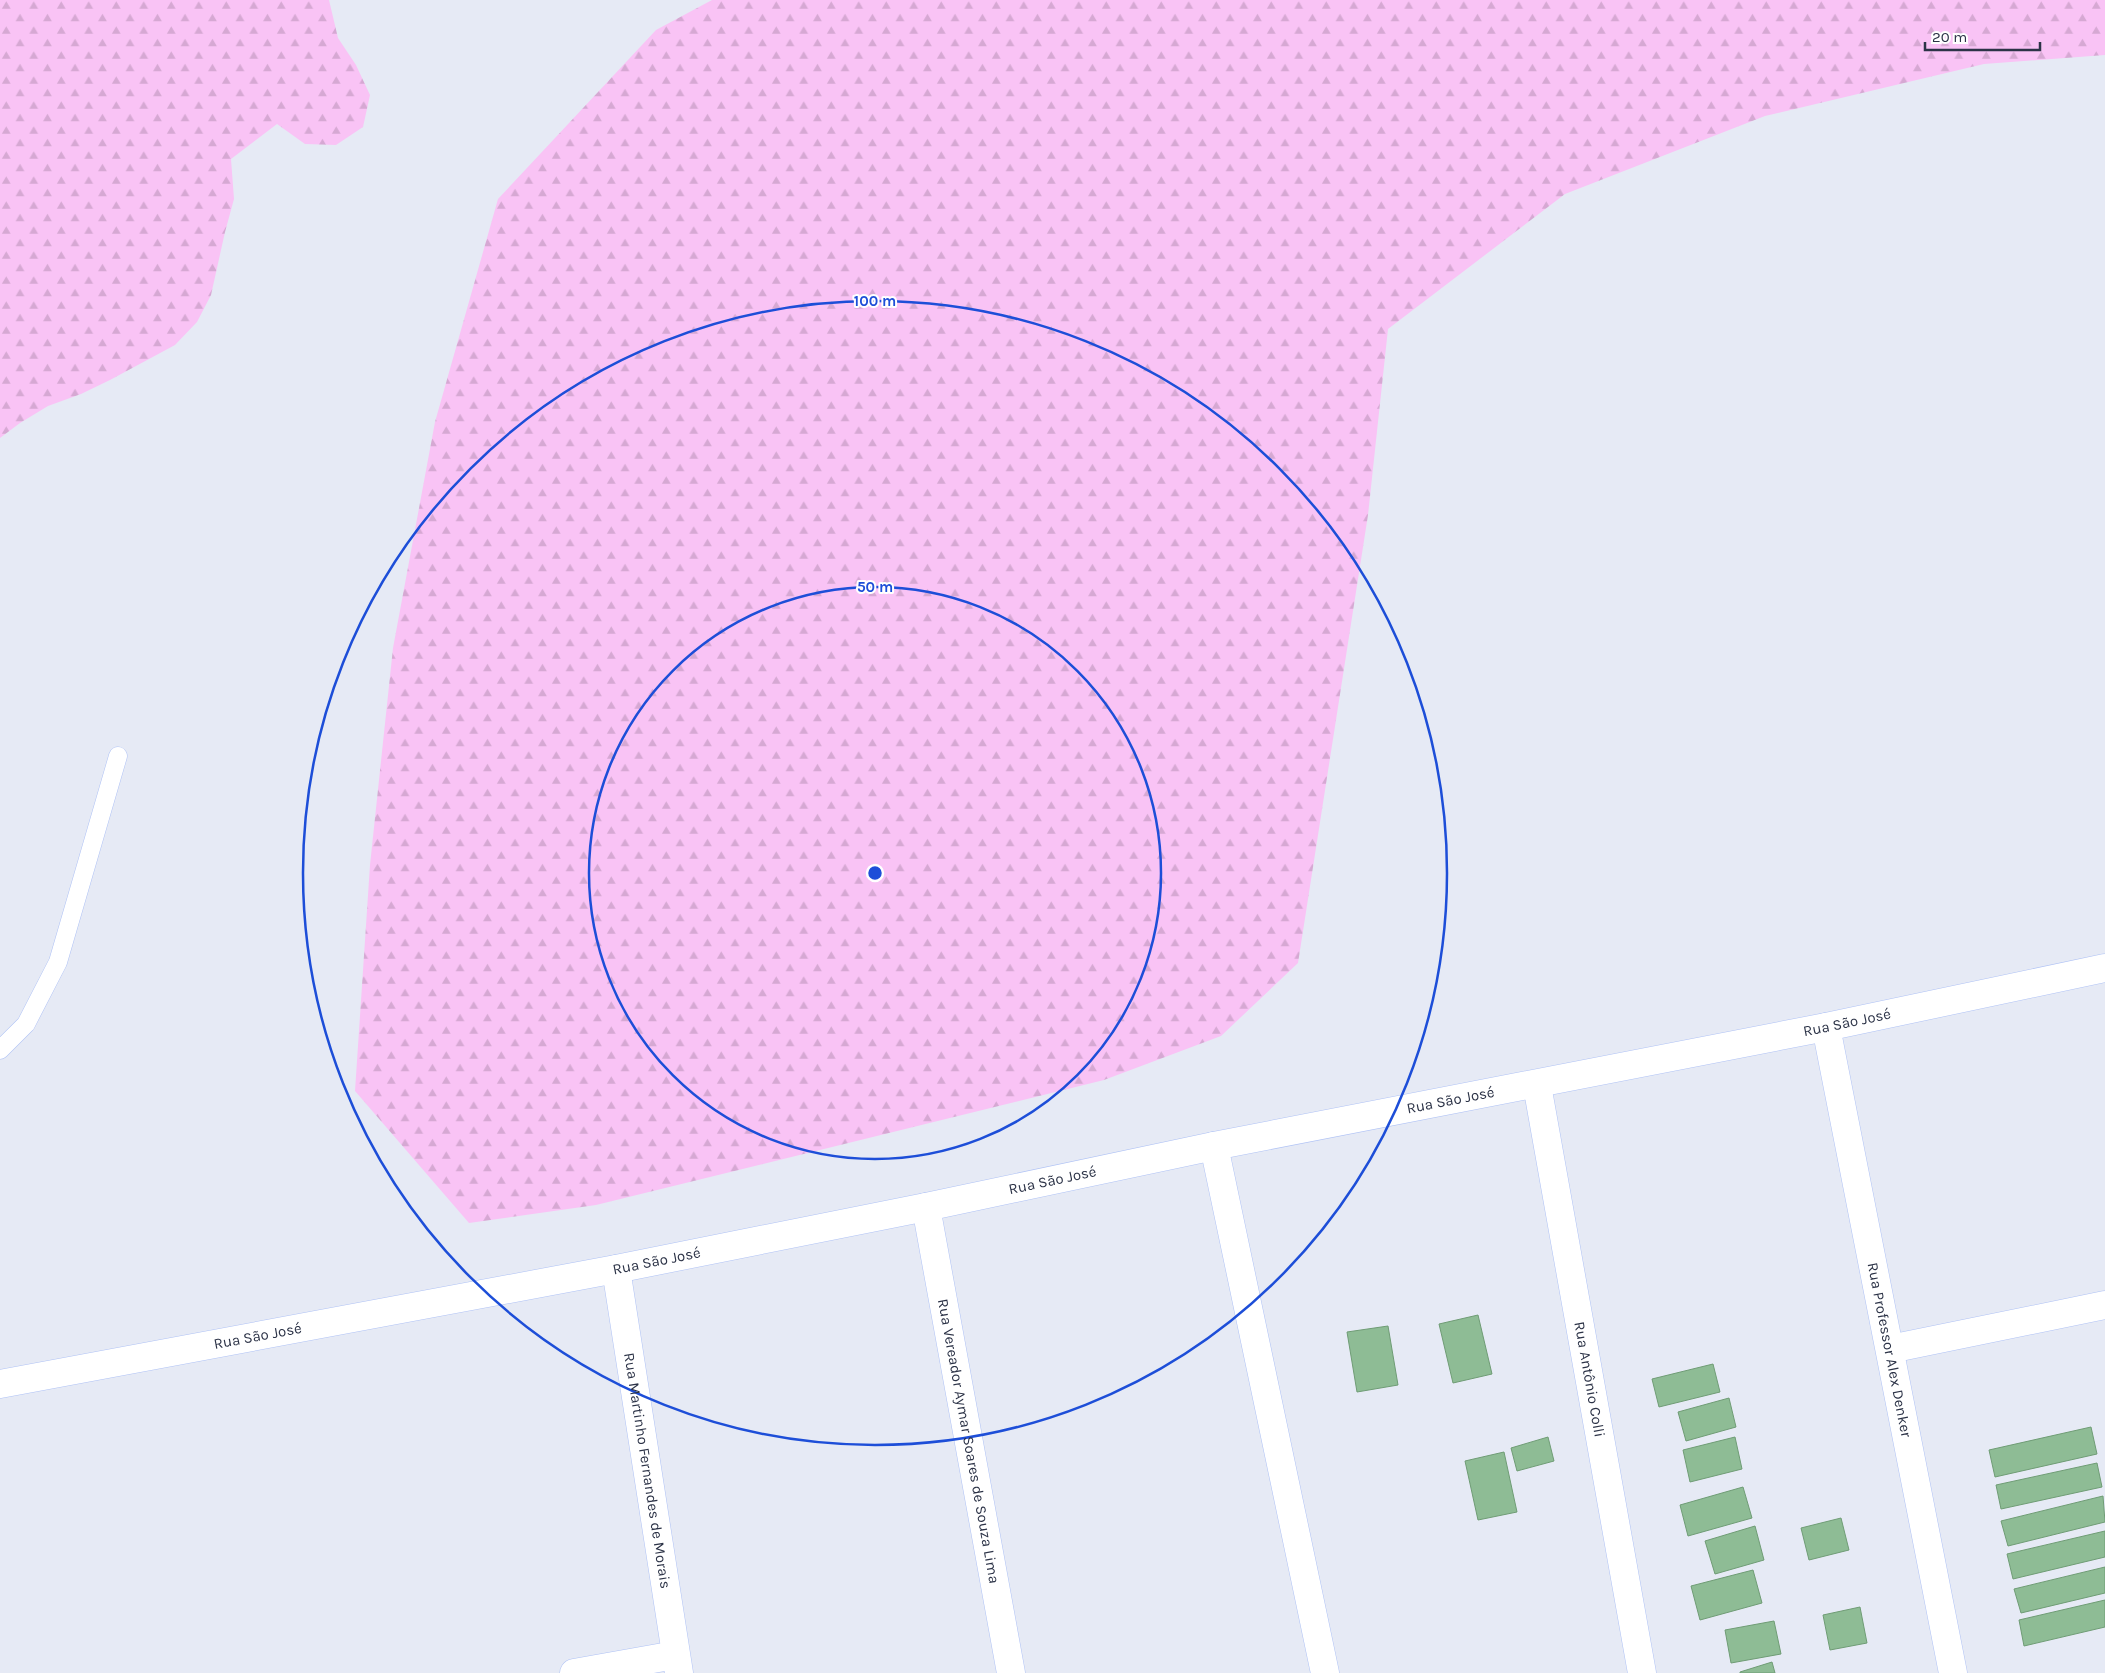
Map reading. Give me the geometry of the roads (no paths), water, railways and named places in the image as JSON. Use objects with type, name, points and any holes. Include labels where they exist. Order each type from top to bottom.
[{"type":"street","name":"Rua São José","points":[[0,1384],[616,1269],[926,1207],[1214,1146],[1537,1085],[1826,1027],[2105,968]]},
{"type":"street","name":"Rua Professor Alex Denker","points":[[1826,1027],[1953,1673]]},
{"type":"street","name":"Rua Antônio Colli","points":[[1537,1085],[1642,1673]]},
{"type":"street","points":[[1214,1146],[1325,1673]]},
{"type":"street","name":"Rua Vereador Aymar Soares de Souza Lima","points":[[926,1207],[1011,1673]]},
{"type":"street","name":"Rua Martinho Fernandes de Morais","points":[[616,1269],[677,1664]]},
{"type":"street","points":[[1890,1350],[2105,1305]]},
{"type":"street","points":[[574,1673],[677,1664]]},
{"type":"lane","points":[[0,1050],[26,1024],[58,962],[118,756]]}]
